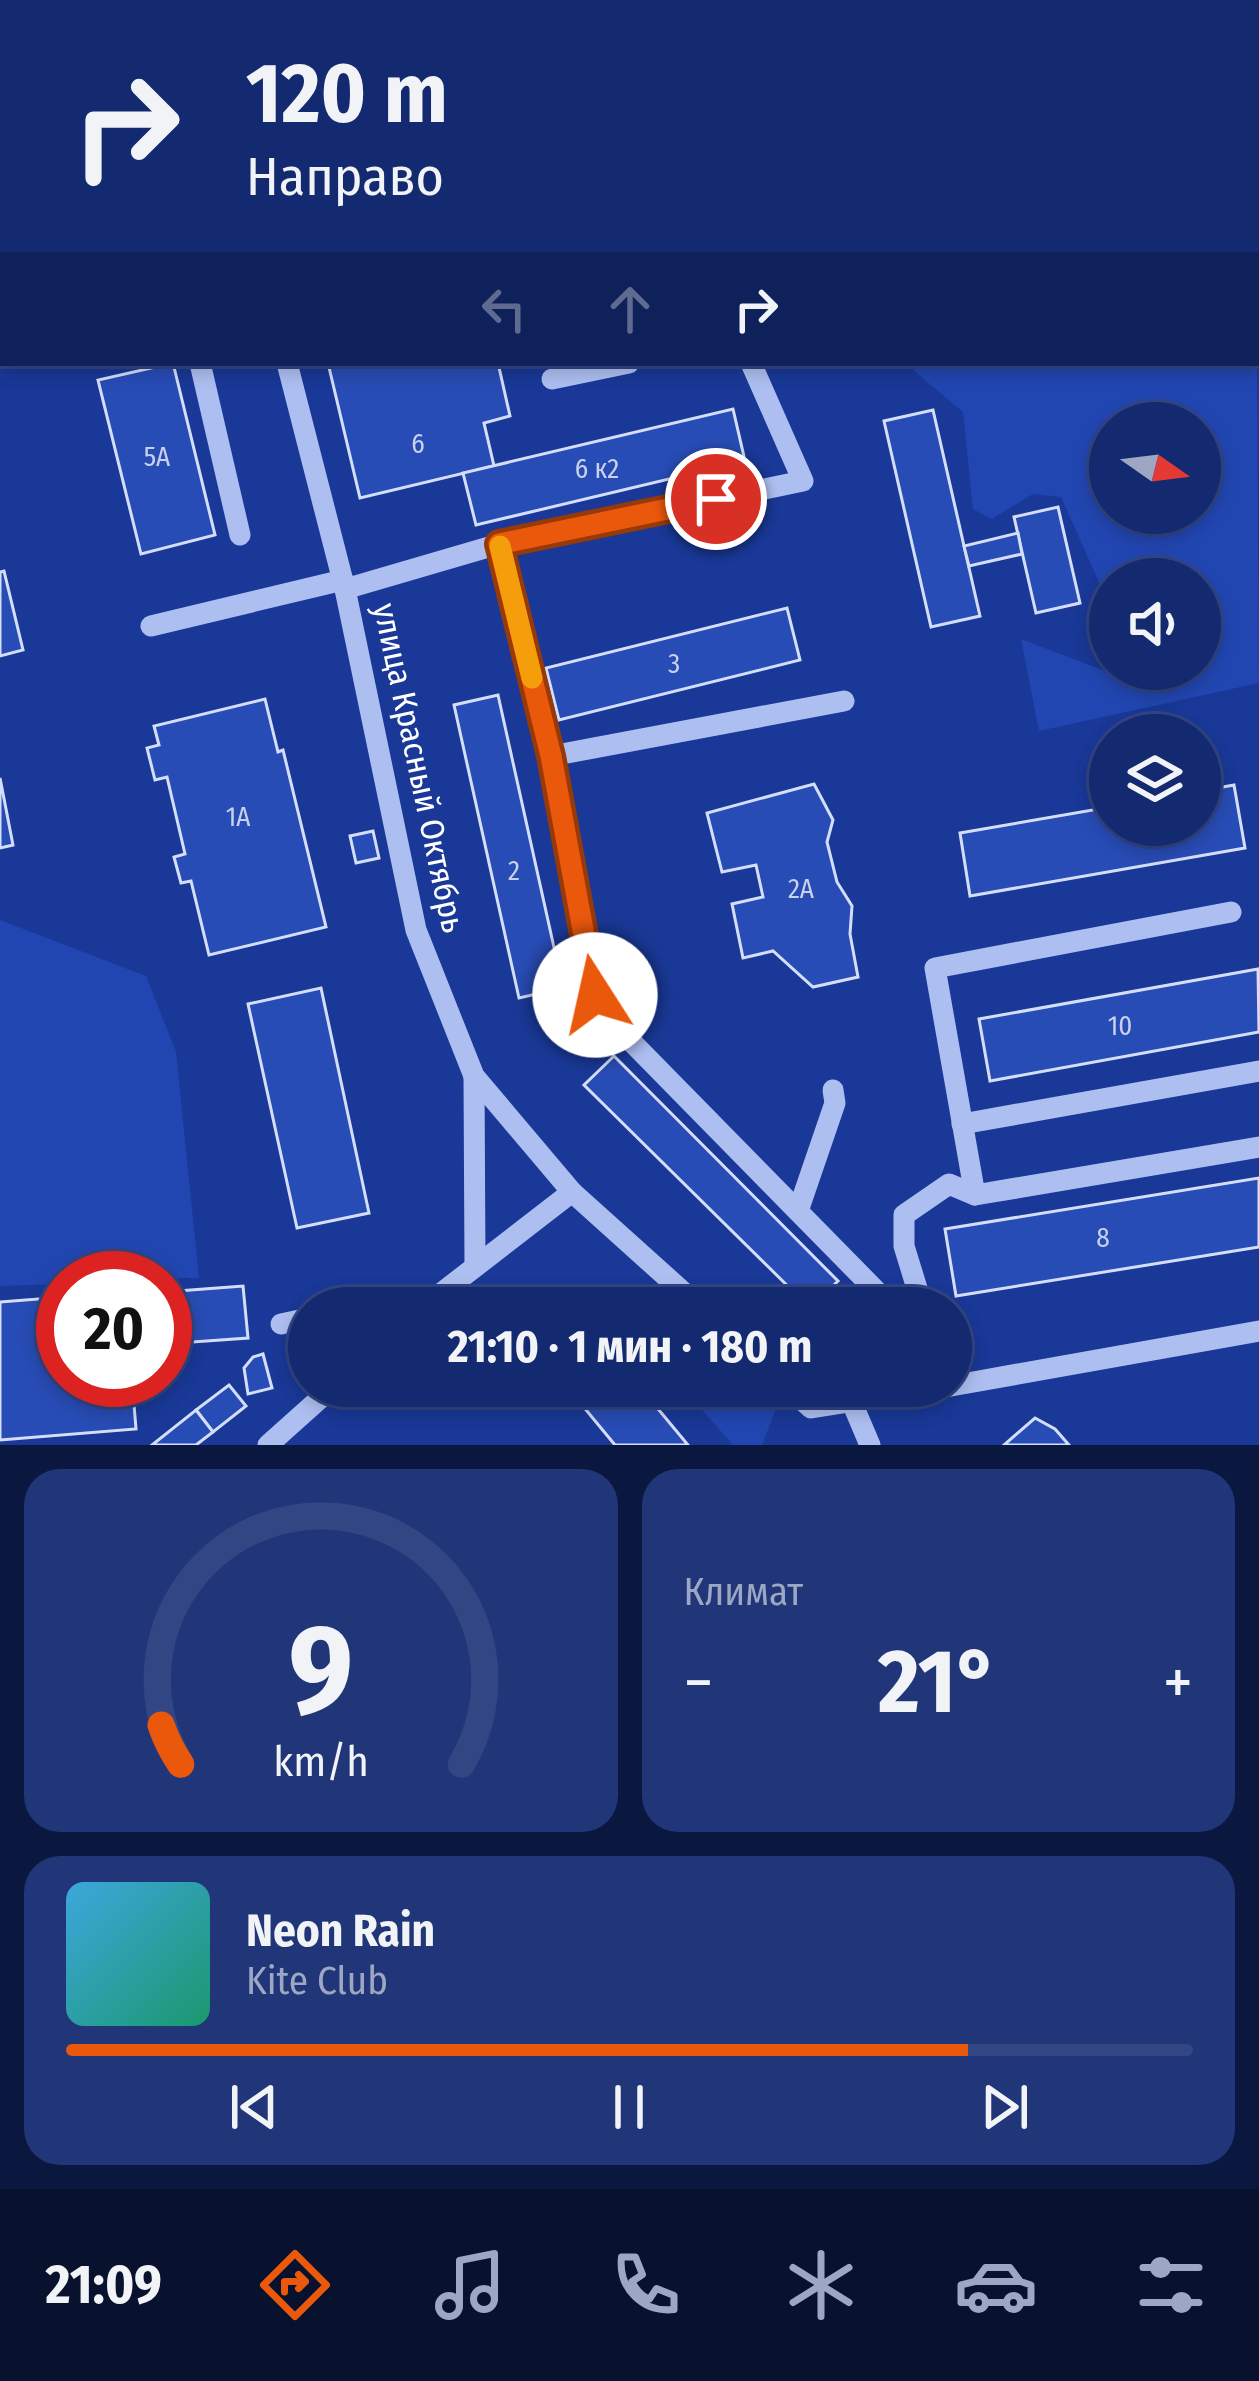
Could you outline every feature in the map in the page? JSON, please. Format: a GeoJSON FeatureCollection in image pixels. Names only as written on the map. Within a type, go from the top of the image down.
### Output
{"type":"FeatureCollection","features":[{"type":"Feature","properties":{"kind":"street"},"geometry":{"type":"LineString","coordinates":[[201,366],[240,535]]}},
{"type":"Feature","properties":{"kind":"street","name":"улица Красный Октябрь"},"geometry":{"type":"LineString","coordinates":[[288,366],[344,584],[416,930],[474,1076],[572,1192],[678,1287]]}},
{"type":"Feature","properties":{"kind":"street"},"geometry":{"type":"LineString","coordinates":[[552,379],[615,366]]}},
{"type":"Feature","properties":{"kind":"street"},"geometry":{"type":"LineString","coordinates":[[151,626],[499,544],[803,482],[752,366]]}},
{"type":"Feature","properties":{"kind":"street"},"geometry":{"type":"LineString","coordinates":[[499,544],[551,756],[595,995],[614,1023],[872,1287]]}},
{"type":"Feature","properties":{"kind":"street"},"geometry":{"type":"LineString","coordinates":[[551,756],[844,701]]}},
{"type":"Feature","properties":{"kind":"street"},"geometry":{"type":"LineString","coordinates":[[975,1195],[935,968],[1231,911]]}},
{"type":"Feature","properties":{"kind":"street"},"geometry":{"type":"LineString","coordinates":[[962,1124],[1259,1071]]}},
{"type":"Feature","properties":{"kind":"street"},"geometry":{"type":"LineString","coordinates":[[474,1076],[475,1266]]}},
{"type":"Feature","properties":{"kind":"street"},"geometry":{"type":"LineString","coordinates":[[798,1211],[835,1103],[833,1090]]}},
{"type":"Feature","properties":{"kind":"street"},"geometry":{"type":"LineString","coordinates":[[917,1287],[904,1246],[904,1215],[949,1184],[975,1195],[1259,1147]]}},
{"type":"Feature","properties":{"kind":"street"},"geometry":{"type":"LineString","coordinates":[[448,1287],[572,1192]]}},
{"type":"Feature","properties":{"kind":"street"},"geometry":{"type":"LineString","coordinates":[[281,1324],[288,1322]]}},
{"type":"Feature","properties":{"kind":"street"},"geometry":{"type":"LineString","coordinates":[[972,1382],[1259,1331]]}},
{"type":"Feature","properties":{"kind":"street"},"geometry":{"type":"LineString","coordinates":[[268,1445],[311,1407]]}},
{"type":"Feature","properties":{"kind":"street"},"geometry":{"type":"LineString","coordinates":[[854,1407],[870,1445]]}},
{"type":"Feature","properties":{"kind":"shaded area"},"geometry":{"type":"Polygon","coordinates":[[[931,366],[1257,366],[1259,683],[1117,714],[1089,714],[1089,720],[1039,731],[1021,639],[1089,665],[1089,690],[1221,690],[1221,558],[1089,560],[1061,497],[1033,494],[992,519],[973,509],[963,412],[913,370],[931,366]]]}},
{"type":"Feature","properties":{"kind":"shaded area"},"geometry":{"type":"Polygon","coordinates":[[[0,920],[146,976],[176,1052],[199,1278],[192,1278],[192,1251],[36,1251],[36,1285],[0,1286],[0,920]]]}},
{"type":"Feature","properties":{"kind":"shaded area"},"geometry":{"type":"Polygon","coordinates":[[[700,1407],[771,1407],[775,1411],[762,1445],[733,1445],[700,1407]]]}},
{"type":"Feature","properties":{"kind":"building"},"geometry":{"type":"Polygon","coordinates":[[[174,366],[215,535],[141,554],[98,380],[174,366]]]}},
{"type":"Feature","properties":{"kind":"building"},"geometry":{"type":"Polygon","coordinates":[[[329,366],[499,366],[510,416],[484,423],[494,466],[360,498],[329,366]]]}},
{"type":"Feature","properties":{"kind":"building"},"geometry":{"type":"Polygon","coordinates":[[[733,409],[745,461],[476,525],[463,473],[733,409]]]}},
{"type":"Feature","properties":{"kind":"building"},"geometry":{"type":"Polygon","coordinates":[[[933,410],[980,616],[931,627],[884,421],[933,410]]]}},
{"type":"Feature","properties":{"kind":"building"},"geometry":{"type":"Polygon","coordinates":[[[1058,507],[1080,603],[1036,613],[1014,517],[1058,507]]]}},
{"type":"Feature","properties":{"kind":"building"},"geometry":{"type":"Polygon","coordinates":[[[1018,533],[1022,554],[969,566],[964,546],[1018,533]]]}},
{"type":"Feature","properties":{"kind":"building"},"geometry":{"type":"Polygon","coordinates":[[[4,571],[23,650],[0,656],[0,572],[4,571]]]}},
{"type":"Feature","properties":{"kind":"building"},"geometry":{"type":"Polygon","coordinates":[[[787,608],[800,660],[559,720],[546,668],[787,608]]]}},
{"type":"Feature","properties":{"kind":"building"},"geometry":{"type":"Polygon","coordinates":[[[498,695],[563,988],[519,998],[454,705],[498,695]]]}},
{"type":"Feature","properties":{"kind":"building"},"geometry":{"type":"Polygon","coordinates":[[[265,699],[278,752],[283,750],[326,927],[209,955],[191,881],[181,883],[174,857],[185,854],[167,777],[155,780],[147,748],[159,745],[154,726],[265,699]]]}},
{"type":"Feature","properties":{"kind":"building"},"geometry":{"type":"Polygon","coordinates":[[[0,778],[13,845],[0,848],[0,778]]]}},
{"type":"Feature","properties":{"kind":"building"},"geometry":{"type":"Polygon","coordinates":[[[814,784],[833,820],[827,842],[837,882],[852,906],[850,934],[858,977],[813,987],[773,951],[743,958],[732,904],[763,897],[756,865],[722,872],[707,813],[814,784]]]}},
{"type":"Feature","properties":{"kind":"building"},"geometry":{"type":"Polygon","coordinates":[[[1234,785],[1245,848],[970,896],[960,833],[1089,811],[1089,846],[1221,846],[1221,787],[1234,785]]]}},
{"type":"Feature","properties":{"kind":"building"},"geometry":{"type":"Polygon","coordinates":[[[373,831],[379,858],[356,863],[350,836],[373,831]]]}},
{"type":"Feature","properties":{"kind":"building"},"geometry":{"type":"Polygon","coordinates":[[[1258,969],[1259,1032],[990,1081],[979,1019],[1258,969]]]}},
{"type":"Feature","properties":{"kind":"building"},"geometry":{"type":"Polygon","coordinates":[[[321,988],[369,1213],[297,1228],[248,1004],[321,988]]]}},
{"type":"Feature","properties":{"kind":"building"},"geometry":{"type":"Polygon","coordinates":[[[614,1056],[838,1281],[832,1287],[789,1287],[584,1085],[614,1056]]]}},
{"type":"Feature","properties":{"kind":"building"},"geometry":{"type":"Polygon","coordinates":[[[1259,1178],[1259,1247],[972,1293],[972,1287],[955,1287],[945,1229],[1259,1178]]]}},
{"type":"Feature","properties":{"kind":"building"},"geometry":{"type":"Polygon","coordinates":[[[243,1286],[248,1338],[192,1342],[192,1290],[243,1286]]]}},
{"type":"Feature","properties":{"kind":"building"},"geometry":{"type":"Polygon","coordinates":[[[36,1299],[36,1407],[134,1407],[136,1429],[0,1440],[0,1302],[36,1299]]]}},
{"type":"Feature","properties":{"kind":"building"},"geometry":{"type":"Polygon","coordinates":[[[263,1354],[272,1388],[248,1394],[244,1368],[263,1354]]]}},
{"type":"Feature","properties":{"kind":"building"},"geometry":{"type":"Polygon","coordinates":[[[229,1385],[246,1406],[213,1432],[196,1410],[229,1385]]]}},
{"type":"Feature","properties":{"kind":"building"},"geometry":{"type":"Polygon","coordinates":[[[584,1407],[656,1407],[688,1445],[615,1445],[584,1407]]]}},
{"type":"Feature","properties":{"kind":"building"},"geometry":{"type":"Polygon","coordinates":[[[196,1410],[213,1432],[196,1445],[152,1445],[196,1410]]]}},
{"type":"Feature","properties":{"kind":"building"},"geometry":{"type":"Polygon","coordinates":[[[1035,1418],[1055,1429],[1069,1445],[1004,1445],[1035,1418]]]}},
{"type":"Feature","properties":{"kind":"slow traffic"},"geometry":{"type":"LineString","coordinates":[[500,546],[532,678]]}},
{"type":"Feature","properties":{"kind":"route"},"geometry":{"type":"LineString","coordinates":[[595,995],[551,756],[499,544],[716,499]]}}]}
